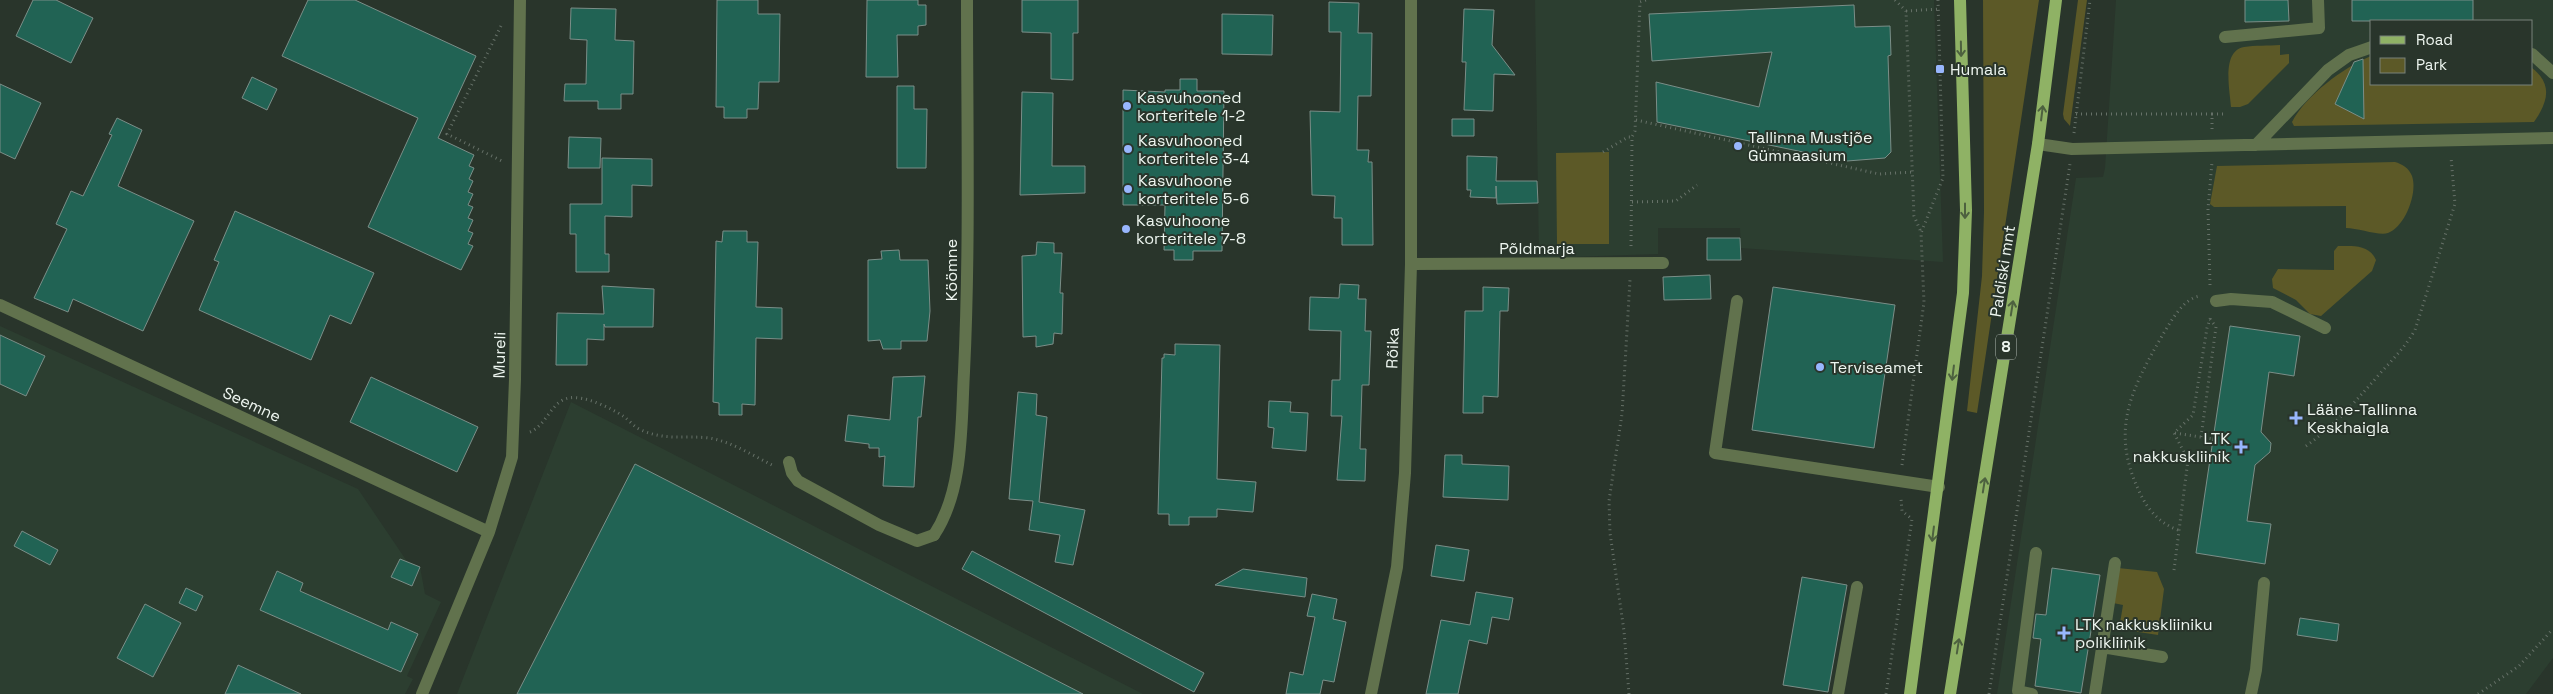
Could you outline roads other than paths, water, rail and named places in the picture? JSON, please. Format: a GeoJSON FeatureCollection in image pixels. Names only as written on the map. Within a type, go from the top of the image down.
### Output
{"type":"FeatureCollection","features":[{"type":"Feature","properties":{"kind":"main road"},"geometry":{"type":"LineString","coordinates":[[1910,694],[1939,487],[1963,293],[1966,210],[1960,0]]}},
{"type":"Feature","properties":{"kind":"main road","name":"Paldiski mnt"},"geometry":{"type":"LineString","coordinates":[[1950,694],[2038,144],[2056,0]]}},
{"type":"Feature","properties":{"kind":"street","name":"Mureli"},"geometry":{"type":"LineString","coordinates":[[422,694],[489,532],[512,457],[520,0]]}},
{"type":"Feature","properties":{"kind":"street","name":"Köömne"},"geometry":{"type":"LineString","coordinates":[[791,467],[798,481],[894,532],[917,541],[934,535],[954,494],[961,423],[968,296],[967,0]]}},
{"type":"Feature","properties":{"kind":"street","name":"Rõika"},"geometry":{"type":"LineString","coordinates":[[1371,694],[1397,567],[1405,474],[1411,264],[1411,0]]}},
{"type":"Feature","properties":{"kind":"street"},"geometry":{"type":"LineString","coordinates":[[2225,37],[2318,28],[2318,0]]}},
{"type":"Feature","properties":{"kind":"street"},"geometry":{"type":"LineString","coordinates":[[2256,145],[2328,70],[2349,55],[2370,48]]}},
{"type":"Feature","properties":{"kind":"street"},"geometry":{"type":"LineString","coordinates":[[2533,55],[2553,73]]}},
{"type":"Feature","properties":{"kind":"street"},"geometry":{"type":"LineString","coordinates":[[2038,144],[2072,150],[2553,138]]}},
{"type":"Feature","properties":{"kind":"street","name":"Põldmarja"},"geometry":{"type":"LineString","coordinates":[[1411,264],[1630,264],[1663,262]]}},
{"type":"Feature","properties":{"kind":"street"},"geometry":{"type":"LineString","coordinates":[[2214,298],[2272,302],[2325,328]]}},
{"type":"Feature","properties":{"kind":"street"},"geometry":{"type":"LineString","coordinates":[[1737,301],[1715,453],[1939,487]]}},
{"type":"Feature","properties":{"kind":"street","name":"Seemne"},"geometry":{"type":"LineString","coordinates":[[0,305],[489,532]]}},
{"type":"Feature","properties":{"kind":"street"},"geometry":{"type":"LineString","coordinates":[[2032,694],[2018,691],[2036,553]]}},
{"type":"Feature","properties":{"kind":"street"},"geometry":{"type":"LineString","coordinates":[[2095,694],[2115,563]]}},
{"type":"Feature","properties":{"kind":"street"},"geometry":{"type":"LineString","coordinates":[[2251,694],[2256,670],[2264,583]]}},
{"type":"Feature","properties":{"kind":"street"},"geometry":{"type":"LineString","coordinates":[[1838,694],[1857,587]]}},
{"type":"Feature","properties":{"kind":"street"},"geometry":{"type":"LineString","coordinates":[[2102,647],[2162,657]]}},
{"type":"Feature","properties":{"kind":"place","name":"Humala"},"geometry":{"type":"Point","coordinates":[1940,69]}},
{"type":"Feature","properties":{"kind":"place","name":"Kasvuhooned korteritele 1-2"},"geometry":{"type":"Point","coordinates":[1127,106]}},
{"type":"Feature","properties":{"kind":"place","name":"Tallinna Mustjõe Gümnaasium"},"geometry":{"type":"Point","coordinates":[1738,146]}},
{"type":"Feature","properties":{"kind":"place","name":"Kasvuhooned korteritele 3-4"},"geometry":{"type":"Point","coordinates":[1128,149]}},
{"type":"Feature","properties":{"kind":"place","name":"Kasvuhoone korteritele 5-6"},"geometry":{"type":"Point","coordinates":[1128,189]}},
{"type":"Feature","properties":{"kind":"place","name":"Kasvuhoone korteritele 7-8"},"geometry":{"type":"Point","coordinates":[1126,229]}},
{"type":"Feature","properties":{"kind":"place","name":"Terviseamet"},"geometry":{"type":"Point","coordinates":[1820,367]}},
{"type":"Feature","properties":{"kind":"place","name":"Lääne-Tallinna Keskhaigla"},"geometry":{"type":"Point","coordinates":[2296,418]}},
{"type":"Feature","properties":{"kind":"place","name":"LTK nakkuskliinik"},"geometry":{"type":"Point","coordinates":[2241,447]}},
{"type":"Feature","properties":{"kind":"place","name":"LTK nakkuskliiniku polikliinik"},"geometry":{"type":"Point","coordinates":[2064,633]}}]}
